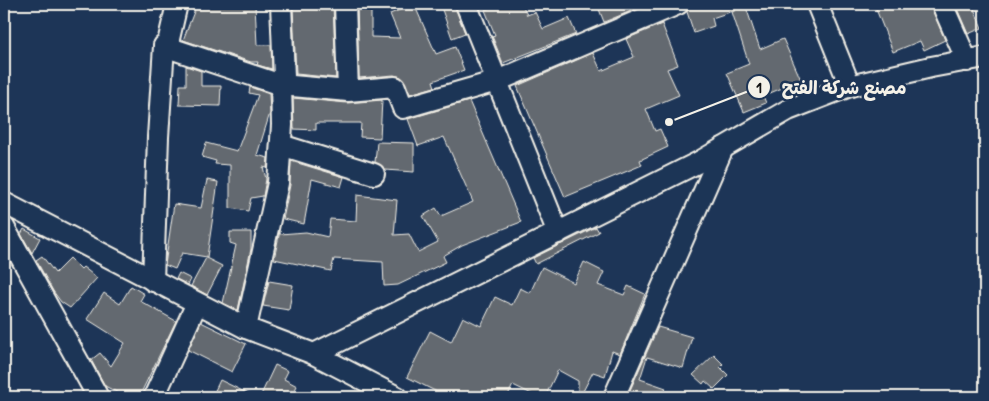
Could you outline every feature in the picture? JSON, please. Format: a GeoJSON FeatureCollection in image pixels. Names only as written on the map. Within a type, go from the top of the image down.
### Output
{"type":"FeatureCollection","features":[{"type":"Feature","properties":{"kind":"street"},"geometry":{"type":"LineString","coordinates":[[153,281],[158,138],[164,46],[168,43],[178,4]]}},
{"type":"Feature","properties":{"kind":"street"},"geometry":{"type":"LineString","coordinates":[[246,328],[278,183],[281,145],[281,85],[284,77],[280,4]]}},
{"type":"Feature","properties":{"kind":"street"},"geometry":{"type":"LineString","coordinates":[[345,4],[348,90]]}},
{"type":"Feature","properties":{"kind":"street"},"geometry":{"type":"LineString","coordinates":[[466,4],[558,232]]}},
{"type":"Feature","properties":{"kind":"street"},"geometry":{"type":"LineString","coordinates":[[164,46],[281,85],[348,90],[394,88],[403,108],[497,81],[678,4]]}},
{"type":"Feature","properties":{"kind":"street"},"geometry":{"type":"LineString","coordinates":[[818,4],[850,86]]}},
{"type":"Feature","properties":{"kind":"street"},"geometry":{"type":"LineString","coordinates":[[314,354],[723,148],[788,110],[850,86],[976,59],[942,4]]}},
{"type":"Feature","properties":{"kind":"street"},"geometry":{"type":"LineString","coordinates":[[281,145],[374,174]]}},
{"type":"Feature","properties":{"kind":"street"},"geometry":{"type":"LineString","coordinates":[[614,397],[723,148]]}},
{"type":"Feature","properties":{"kind":"street"},"geometry":{"type":"LineString","coordinates":[[4,203],[246,328],[314,354],[397,397]]}},
{"type":"Feature","properties":{"kind":"street"},"geometry":{"type":"LineString","coordinates":[[4,226],[98,397]]}},
{"type":"Feature","properties":{"kind":"street"},"geometry":{"type":"LineString","coordinates":[[154,397],[197,303]]}},
{"type":"Feature","properties":{"kind":"building"},"geometry":{"type":"Polygon","coordinates":[[[197,4],[216,4],[216,6],[255,4],[257,45],[271,45],[272,69],[257,65],[258,62],[251,62],[183,40],[197,4]]]}},
{"type":"Feature","properties":{"kind":"building"},"geometry":{"type":"Polygon","coordinates":[[[319,4],[333,4],[336,78],[296,74],[293,8],[319,9],[319,4]]]}},
{"type":"Feature","properties":{"kind":"building"},"geometry":{"type":"Polygon","coordinates":[[[357,4],[371,4],[371,37],[400,38],[390,14],[414,4],[436,54],[455,47],[464,70],[433,81],[435,87],[410,94],[401,77],[394,75],[359,78],[357,4]]]}},
{"type":"Feature","properties":{"kind":"building"},"geometry":{"type":"Polygon","coordinates":[[[440,4],[454,4],[465,33],[452,38],[440,4]]]}},
{"type":"Feature","properties":{"kind":"building"},"geometry":{"type":"Polygon","coordinates":[[[499,4],[522,4],[527,15],[535,12],[543,29],[569,18],[576,34],[503,63],[492,36],[495,35],[485,10],[499,4]]]}},
{"type":"Feature","properties":{"kind":"building"},"geometry":{"type":"Polygon","coordinates":[[[597,4],[648,4],[604,22],[597,4]]]}},
{"type":"Feature","properties":{"kind":"building"},"geometry":{"type":"Polygon","coordinates":[[[690,4],[749,4],[746,7],[760,49],[783,39],[801,80],[763,96],[766,103],[744,112],[727,73],[749,64],[732,12],[736,10],[712,18],[714,26],[694,33],[687,12],[690,4]]]}},
{"type":"Feature","properties":{"kind":"building"},"geometry":{"type":"Polygon","coordinates":[[[874,4],[930,4],[945,40],[924,50],[920,41],[893,52],[874,4]]]}},
{"type":"Feature","properties":{"kind":"building"},"geometry":{"type":"Polygon","coordinates":[[[955,4],[972,4],[982,28],[968,34],[955,4]]]}},
{"type":"Feature","properties":{"kind":"building"},"geometry":{"type":"Polygon","coordinates":[[[662,24],[678,65],[667,69],[679,95],[646,109],[655,131],[660,129],[668,147],[640,160],[642,165],[565,197],[517,86],[593,53],[601,71],[634,57],[626,39],[662,24]]]}},
{"type":"Feature","properties":{"kind":"building"},"geometry":{"type":"Polygon","coordinates":[[[186,66],[201,71],[201,86],[221,86],[220,106],[179,105],[180,85],[186,85],[186,66]]]}},
{"type":"Feature","properties":{"kind":"building"},"geometry":{"type":"Polygon","coordinates":[[[250,87],[269,94],[270,113],[257,155],[268,158],[267,168],[263,167],[266,179],[263,196],[251,198],[248,211],[230,208],[230,165],[215,164],[216,161],[202,157],[206,143],[237,151],[258,95],[249,93],[250,87]]]}},
{"type":"Feature","properties":{"kind":"building"},"geometry":{"type":"Polygon","coordinates":[[[293,98],[347,103],[382,100],[380,138],[360,137],[361,123],[316,123],[316,130],[294,129],[293,98]]]}},
{"type":"Feature","properties":{"kind":"building"},"geometry":{"type":"Polygon","coordinates":[[[469,101],[521,222],[462,245],[443,256],[446,262],[398,285],[384,286],[383,262],[334,259],[331,271],[274,259],[280,231],[280,234],[306,232],[328,237],[330,219],[356,221],[357,195],[397,200],[394,235],[409,234],[418,252],[438,242],[423,216],[436,208],[441,216],[473,202],[444,137],[418,146],[408,119],[469,101]]]}},
{"type":"Feature","properties":{"kind":"building"},"geometry":{"type":"Polygon","coordinates":[[[377,142],[414,143],[414,172],[385,170],[375,162],[377,142]]]}},
{"type":"Feature","properties":{"kind":"building"},"geometry":{"type":"Polygon","coordinates":[[[291,161],[344,177],[341,187],[312,179],[304,224],[283,219],[290,185],[291,161]]]}},
{"type":"Feature","properties":{"kind":"building"},"geometry":{"type":"Polygon","coordinates":[[[207,180],[218,182],[207,257],[182,253],[175,269],[165,265],[174,204],[201,208],[207,180]]]}},
{"type":"Feature","properties":{"kind":"building"},"geometry":{"type":"Polygon","coordinates":[[[596,227],[599,232],[536,264],[533,258],[596,227]]]}},
{"type":"Feature","properties":{"kind":"building"},"geometry":{"type":"Polygon","coordinates":[[[24,229],[40,238],[32,253],[21,234],[24,229]]]}},
{"type":"Feature","properties":{"kind":"building"},"geometry":{"type":"Polygon","coordinates":[[[230,232],[251,232],[251,249],[238,310],[223,303],[236,245],[230,243],[230,232]]]}},
{"type":"Feature","properties":{"kind":"building"},"geometry":{"type":"Polygon","coordinates":[[[42,256],[55,273],[70,258],[81,269],[83,267],[97,278],[70,308],[61,302],[53,291],[36,260],[42,256]]]}},
{"type":"Feature","properties":{"kind":"building"},"geometry":{"type":"Polygon","coordinates":[[[206,258],[222,266],[207,295],[191,286],[206,258]]]}},
{"type":"Feature","properties":{"kind":"building"},"geometry":{"type":"Polygon","coordinates":[[[584,262],[604,272],[598,285],[624,295],[628,286],[645,294],[620,354],[612,351],[605,376],[593,372],[580,397],[578,397],[578,381],[558,370],[545,397],[538,397],[513,385],[507,397],[447,397],[407,377],[430,331],[451,342],[463,317],[481,326],[495,297],[512,305],[520,288],[530,293],[542,267],[574,283],[584,262]]]}},
{"type":"Feature","properties":{"kind":"building"},"geometry":{"type":"Polygon","coordinates":[[[179,273],[191,279],[188,285],[176,279],[179,273]]]}},
{"type":"Feature","properties":{"kind":"building"},"geometry":{"type":"Polygon","coordinates":[[[269,281],[293,285],[289,310],[263,306],[269,281]]]}},
{"type":"Feature","properties":{"kind":"building"},"geometry":{"type":"Polygon","coordinates":[[[131,286],[144,294],[140,301],[176,321],[139,397],[126,397],[105,386],[91,360],[100,353],[111,366],[125,343],[87,319],[104,293],[120,304],[131,286]]]}},
{"type":"Feature","properties":{"kind":"building"},"geometry":{"type":"Polygon","coordinates":[[[201,322],[246,344],[232,372],[188,350],[201,322]]]}},
{"type":"Feature","properties":{"kind":"building"},"geometry":{"type":"Polygon","coordinates":[[[658,327],[692,337],[683,368],[647,357],[640,379],[666,388],[663,397],[627,397],[658,327]]]}},
{"type":"Feature","properties":{"kind":"building"},"geometry":{"type":"Polygon","coordinates":[[[714,355],[723,364],[720,367],[728,375],[714,389],[705,381],[703,384],[693,375],[714,355]]]}},
{"type":"Feature","properties":{"kind":"building"},"geometry":{"type":"Polygon","coordinates":[[[275,365],[288,371],[284,379],[297,386],[291,397],[260,397],[275,365]]]}},
{"type":"Feature","properties":{"kind":"building"},"geometry":{"type":"Polygon","coordinates":[[[220,380],[255,397],[212,397],[220,380]]]}},
{"type":"Feature","properties":{"kind":"place","name":"مصنع شركة الفتح"},"geometry":{"type":"Point","coordinates":[669,122]}}]}
